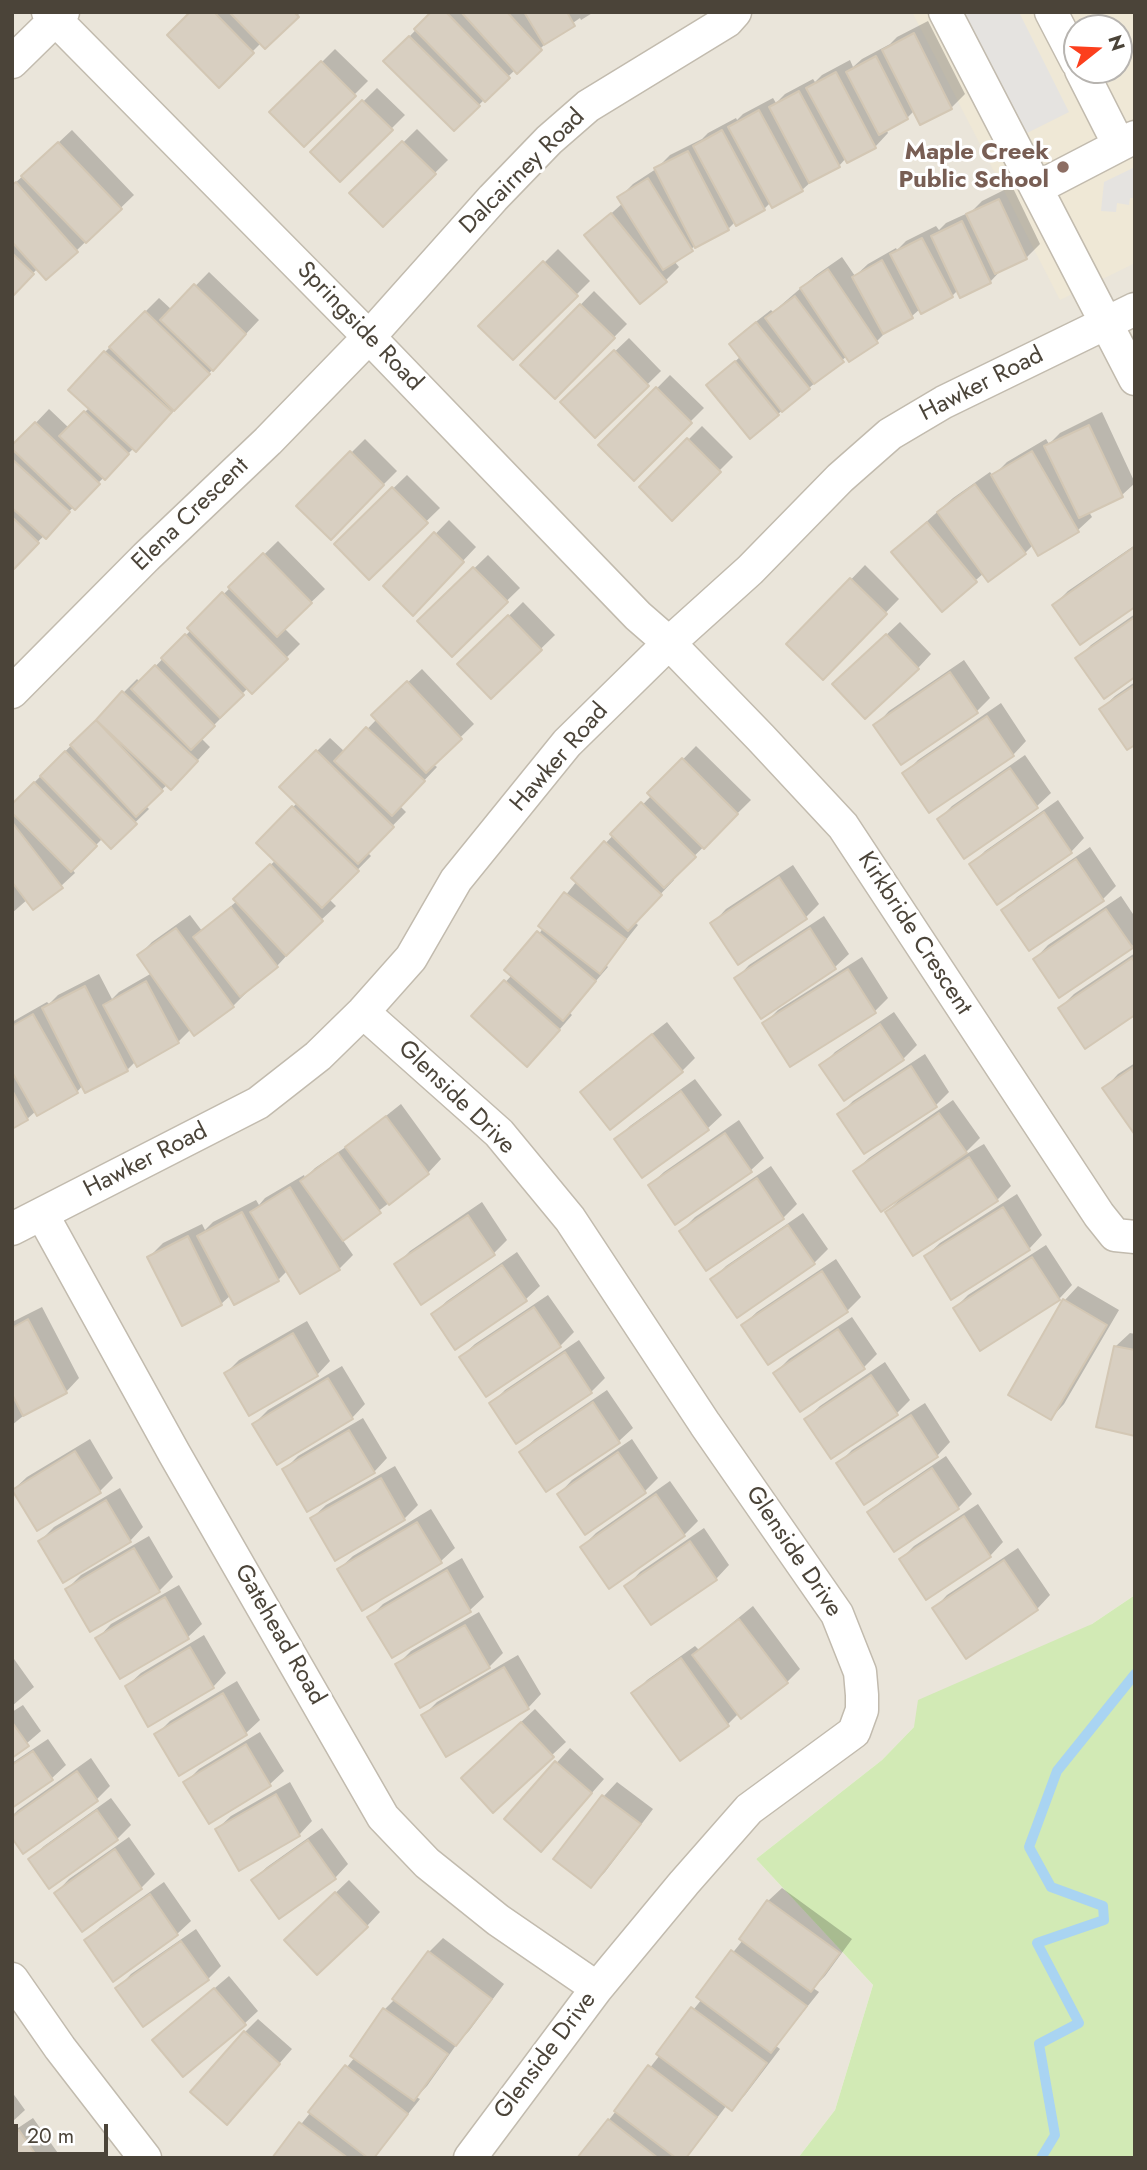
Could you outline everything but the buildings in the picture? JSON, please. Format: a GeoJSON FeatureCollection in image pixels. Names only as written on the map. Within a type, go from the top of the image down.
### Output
{"type":"FeatureCollection","features":[{"type":"Feature","properties":{"kind":"street","name":"Dalcairney Road"},"geometry":{"type":"LineString","coordinates":[[369,337],[493,198],[588,106],[727,21],[735,12]]}},
{"type":"Feature","properties":{"kind":"street"},"geometry":{"type":"LineString","coordinates":[[945,12],[1037,188],[1121,316],[1135,379]]}},
{"type":"Feature","properties":{"kind":"street"},"geometry":{"type":"LineString","coordinates":[[1051,12],[1063,35]]}},
{"type":"Feature","properties":{"kind":"street","name":"Springside Road"},"geometry":{"type":"LineString","coordinates":[[55,15],[638,616],[669,643]]}},
{"type":"Feature","properties":{"kind":"street"},"geometry":{"type":"LineString","coordinates":[[12,62],[55,15]]}},
{"type":"Feature","properties":{"kind":"street"},"geometry":{"type":"LineString","coordinates":[[1037,188],[1127,141],[1090,84]]}},
{"type":"Feature","properties":{"kind":"street","name":"Hawker Road"},"geometry":{"type":"LineString","coordinates":[[12,1229],[258,1103],[318,1056],[363,1012],[411,958],[456,880],[566,743],[669,643],[750,570],[839,478],[890,433],[944,402],[1121,316]]}},
{"type":"Feature","properties":{"kind":"street","name":"Elena Crescent"},"geometry":{"type":"LineString","coordinates":[[12,692],[146,557],[268,441],[369,337]]}},
{"type":"Feature","properties":{"kind":"street","name":"Kirkbride Crescent"},"geometry":{"type":"LineString","coordinates":[[669,643],[843,826],[1099,1215],[1115,1235],[1135,1237]]}},
{"type":"Feature","properties":{"kind":"street","name":"Glenside Drive"},"geometry":{"type":"LineString","coordinates":[[363,1012],[499,1133],[570,1219],[705,1424],[838,1614],[860,1672],[862,1710],[854,1732],[749,1809],[597,1988],[470,2158]]}},
{"type":"Feature","properties":{"kind":"street","name":"Gatehead Road"},"geometry":{"type":"LineString","coordinates":[[42,1214],[174,1453],[383,1817],[427,1863],[498,1920],[597,1988]]}},
{"type":"Feature","properties":{"kind":"street"},"geometry":{"type":"LineString","coordinates":[[12,1979],[60,2048],[145,2158]]}},
{"type":"Feature","properties":{"kind":"shaded area"},"geometry":{"type":"Polygon","coordinates":[[[12,12],[1135,12],[1135,1595],[1092,1624],[914,1727],[882,1760],[756,1859],[873,1985],[835,2110],[798,2158],[12,2158],[12,12]]]}},
{"type":"Feature","properties":{"kind":"shaded area","name":"Maple Creek Public School"},"geometry":{"type":"Polygon","coordinates":[[[912,12],[1135,12],[1135,263],[1060,300],[912,12]]]}},
{"type":"Feature","properties":{"kind":"shaded area"},"geometry":{"type":"Polygon","coordinates":[[[959,12],[1019,12],[1069,112],[1021,136],[959,12]]]}},
{"type":"Feature","properties":{"kind":"shaded area"},"geometry":{"type":"Polygon","coordinates":[[[1135,167],[1135,198],[1130,198],[1129,205],[1117,203],[1116,212],[1101,211],[1104,182],[1135,167]]]}},
{"type":"Feature","properties":{"kind":"green space"},"geometry":{"type":"Polygon","coordinates":[[[1135,1595],[1135,2158],[798,2158],[835,2110],[873,1985],[756,1859],[882,1760],[914,1727],[918,1700],[1092,1624],[1135,1595]]]}},
{"type":"Feature","properties":{"kind":"waterway"},"geometry":{"type":"LineString","coordinates":[[1041,2158],[1055,2135],[1039,2044],[1079,2023],[1037,1943],[1104,1920],[1103,1906],[1051,1887],[1029,1847],[1057,1771],[1135,1674]]}},
{"type":"Feature","properties":{"kind":"place","name":"Maple Creek Public School"},"geometry":{"type":"Point","coordinates":[1063,167]}}]}
